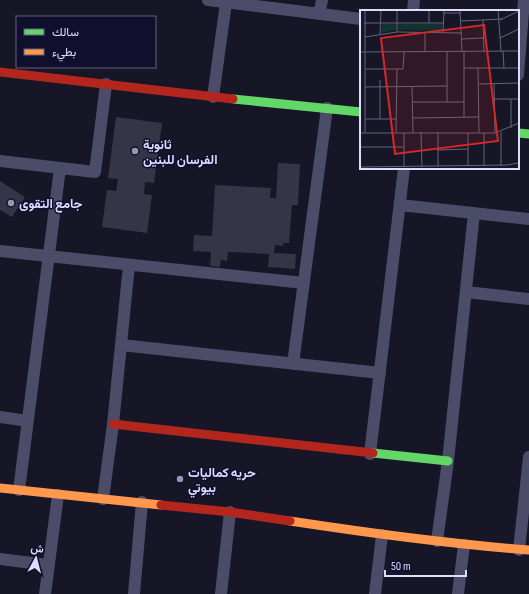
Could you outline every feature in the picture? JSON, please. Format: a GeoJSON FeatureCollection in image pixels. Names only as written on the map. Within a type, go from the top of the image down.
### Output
{"type":"FeatureCollection","features":[{"type":"Feature","properties":{"kind":"street"},"geometry":{"type":"LineString","coordinates":[[208,0],[360,19]]}},
{"type":"Feature","properties":{"kind":"street"},"geometry":{"type":"LineString","coordinates":[[319,14],[322,0]]}},
{"type":"Feature","properties":{"kind":"street"},"geometry":{"type":"LineString","coordinates":[[413,10],[414,0]]}},
{"type":"Feature","properties":{"kind":"street"},"geometry":{"type":"LineString","coordinates":[[519,57],[524,0]]}},
{"type":"Feature","properties":{"kind":"street"},"geometry":{"type":"LineString","coordinates":[[213,97],[226,3]]}},
{"type":"Feature","properties":{"kind":"street"},"geometry":{"type":"LineString","coordinates":[[0,72],[213,97],[360,112]]}},
{"type":"Feature","properties":{"kind":"street"},"geometry":{"type":"LineString","coordinates":[[0,161],[94,172],[106,84]]}},
{"type":"Feature","properties":{"kind":"street"},"geometry":{"type":"LineString","coordinates":[[293,364],[327,108]]}},
{"type":"Feature","properties":{"kind":"street"},"geometry":{"type":"LineString","coordinates":[[519,133],[529,134]]}},
{"type":"Feature","properties":{"kind":"street"},"geometry":{"type":"LineString","coordinates":[[19,490],[60,168]]}},
{"type":"Feature","properties":{"kind":"street"},"geometry":{"type":"LineString","coordinates":[[370,454],[404,169]]}},
{"type":"Feature","properties":{"kind":"street"},"geometry":{"type":"LineString","coordinates":[[400,205],[529,219]]}},
{"type":"Feature","properties":{"kind":"street"},"geometry":{"type":"LineString","coordinates":[[437,541],[448,461],[474,212]]}},
{"type":"Feature","properties":{"kind":"street"},"geometry":{"type":"LineString","coordinates":[[0,251],[304,283]]}},
{"type":"Feature","properties":{"kind":"street"},"geometry":{"type":"LineString","coordinates":[[102,499],[113,424],[130,265]]}},
{"type":"Feature","properties":{"kind":"street"},"geometry":{"type":"LineString","coordinates":[[466,292],[529,299]]}},
{"type":"Feature","properties":{"kind":"street"},"geometry":{"type":"LineString","coordinates":[[121,345],[380,373]]}},
{"type":"Feature","properties":{"kind":"street"},"geometry":{"type":"LineString","coordinates":[[0,418],[28,421]]}},
{"type":"Feature","properties":{"kind":"street"},"geometry":{"type":"LineString","coordinates":[[113,424],[370,454],[448,461]]}},
{"type":"Feature","properties":{"kind":"street"},"geometry":{"type":"LineString","coordinates":[[0,488],[230,512],[382,535],[464,545],[524,550],[529,457]]}},
{"type":"Feature","properties":{"kind":"street"},"geometry":{"type":"LineString","coordinates":[[45,594],[58,495]]}},
{"type":"Feature","properties":{"kind":"street"},"geometry":{"type":"LineString","coordinates":[[134,594],[142,502]]}},
{"type":"Feature","properties":{"kind":"street"},"geometry":{"type":"LineString","coordinates":[[221,594],[230,512]]}},
{"type":"Feature","properties":{"kind":"street"},"geometry":{"type":"LineString","coordinates":[[375,594],[382,535]]}},
{"type":"Feature","properties":{"kind":"street"},"geometry":{"type":"LineString","coordinates":[[458,594],[464,545]]}},
{"type":"Feature","properties":{"kind":"street"},"geometry":{"type":"LineString","coordinates":[[0,558],[48,565]]}},
{"type":"Feature","properties":{"kind":"building","name":"ثانوية الفرسان للبنين"},"geometry":{"type":"Polygon","coordinates":[[[116,117],[162,123],[154,183],[145,182],[144,194],[152,195],[147,233],[102,227],[107,190],[116,191],[118,179],[108,178],[116,117]]]}},
{"type":"Feature","properties":{"kind":"building"},"geometry":{"type":"Polygon","coordinates":[[[278,163],[300,164],[298,205],[292,205],[289,243],[283,243],[283,246],[275,245],[274,253],[296,254],[295,269],[268,267],[269,254],[228,252],[227,261],[221,260],[220,267],[210,266],[211,252],[193,251],[194,235],[212,236],[215,185],[271,188],[270,198],[276,198],[278,163]]]}},
{"type":"Feature","properties":{"kind":"building","name":"جامع التقوى"},"geometry":{"type":"Polygon","coordinates":[[[0,181],[25,197],[12,217],[0,210],[0,181]]]}},
{"type":"Feature","properties":{"kind":"traffic: fast"},"geometry":{"type":"LineString","coordinates":[[233,99],[360,112]]}},
{"type":"Feature","properties":{"kind":"traffic: fast"},"geometry":{"type":"LineString","coordinates":[[519,133],[529,134]]}},
{"type":"Feature","properties":{"kind":"traffic: fast"},"geometry":{"type":"LineString","coordinates":[[373,453],[448,461]]}},
{"type":"Feature","properties":{"kind":"traffic: slow"},"geometry":{"type":"LineString","coordinates":[[0,488],[161,505]]}},
{"type":"Feature","properties":{"kind":"traffic: slow"},"geometry":{"type":"LineString","coordinates":[[290,521],[409,538],[529,550]]}},
{"type":"Feature","properties":{"kind":"traffic: jam"},"geometry":{"type":"LineString","coordinates":[[0,72],[233,99]]}},
{"type":"Feature","properties":{"kind":"traffic: jam"},"geometry":{"type":"LineString","coordinates":[[113,424],[373,453]]}},
{"type":"Feature","properties":{"kind":"traffic: jam"},"geometry":{"type":"LineString","coordinates":[[161,505],[230,512],[290,521]]}},
{"type":"Feature","properties":{"kind":"place","name":"ثانوية الفرسان للبنين"},"geometry":{"type":"Point","coordinates":[135,151]}},
{"type":"Feature","properties":{"kind":"place","name":"جامع التقوى"},"geometry":{"type":"Point","coordinates":[11,203]}},
{"type":"Feature","properties":{"kind":"place","name":"حريه كماليات بيوتي"},"geometry":{"type":"Point","coordinates":[180,479]}}]}
